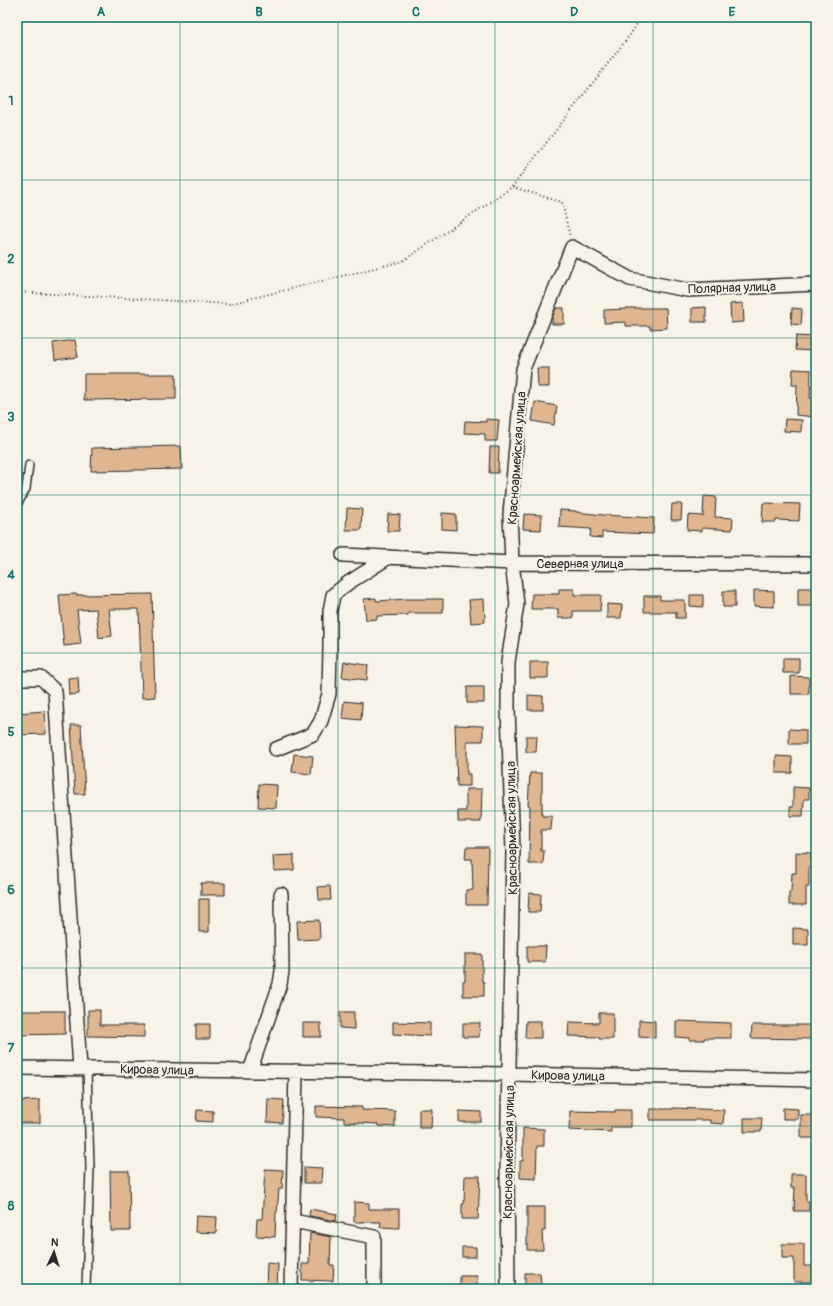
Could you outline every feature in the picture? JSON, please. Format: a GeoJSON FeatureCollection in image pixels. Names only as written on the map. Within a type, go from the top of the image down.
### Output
{"type":"FeatureCollection","features":[{"type":"Feature","properties":{"kind":"street","name":"Полярная улица"},"geometry":{"type":"LineString","coordinates":[[572,247],[630,279],[687,290],[816,284]]}},
{"type":"Feature","properties":{"kind":"street","name":"Красноармейская улица"},"geometry":{"type":"LineString","coordinates":[[508,1289],[506,1171],[513,851],[508,709],[508,662],[517,604],[512,563],[510,514],[523,369],[572,247]]}},
{"type":"Feature","properties":{"kind":"street","name":"Северная улица"},"geometry":{"type":"LineString","coordinates":[[343,555],[512,563],[816,564]]}},
{"type":"Feature","properties":{"kind":"street"},"geometry":{"type":"LineString","coordinates":[[276,749],[313,734],[322,721],[329,694],[330,611],[333,595],[348,583],[389,557]]}},
{"type":"Feature","properties":{"kind":"street"},"geometry":{"type":"LineString","coordinates":[[17,678],[41,678],[55,691],[84,1068]]}},
{"type":"Feature","properties":{"kind":"street"},"geometry":{"type":"LineString","coordinates":[[250,1070],[280,984],[282,971],[281,894]]}},
{"type":"Feature","properties":{"kind":"street","name":"Кирова улица"},"geometry":{"type":"LineString","coordinates":[[17,1068],[250,1070],[816,1080]]}},
{"type":"Feature","properties":{"kind":"street"},"geometry":{"type":"LineString","coordinates":[[291,1289],[296,1071]]}},
{"type":"Feature","properties":{"kind":"street"},"geometry":{"type":"LineString","coordinates":[[292,1221],[374,1237],[374,1289]]}},
{"type":"Feature","properties":{"kind":"lane"},"geometry":{"type":"LineString","coordinates":[[17,505],[26,489],[29,466]]}},
{"type":"Feature","properties":{"kind":"lane"},"geometry":{"type":"LineString","coordinates":[[84,1068],[90,1167],[86,1289]]}},
{"type":"Feature","properties":{"kind":"path"},"geometry":{"type":"LineString","coordinates":[[17,292],[229,304],[403,261],[512,187],[630,35],[641,17]]}},
{"type":"Feature","properties":{"kind":"path"},"geometry":{"type":"LineString","coordinates":[[512,187],[562,202],[572,247]]}},
{"type":"Feature","properties":{"kind":"building"},"geometry":{"type":"Polygon","coordinates":[[[743,303],[744,322],[731,323],[730,304],[743,303]]]}},
{"type":"Feature","properties":{"kind":"building"},"geometry":{"type":"Polygon","coordinates":[[[706,307],[706,322],[692,322],[692,308],[706,307]]]}},
{"type":"Feature","properties":{"kind":"building"},"geometry":{"type":"Polygon","coordinates":[[[556,308],[564,308],[564,324],[552,324],[552,318],[556,308]]]}},
{"type":"Feature","properties":{"kind":"building"},"geometry":{"type":"Polygon","coordinates":[[[626,308],[666,308],[667,328],[650,329],[650,326],[626,326],[626,322],[604,323],[604,310],[626,308]]]}},
{"type":"Feature","properties":{"kind":"building"},"geometry":{"type":"Polygon","coordinates":[[[792,308],[802,309],[801,325],[791,324],[792,308]]]}},
{"type":"Feature","properties":{"kind":"building"},"geometry":{"type":"Polygon","coordinates":[[[796,336],[816,337],[815,351],[795,350],[796,336]]]}},
{"type":"Feature","properties":{"kind":"building"},"geometry":{"type":"Polygon","coordinates":[[[75,340],[78,357],[55,360],[53,343],[75,340]]]}},
{"type":"Feature","properties":{"kind":"building"},"geometry":{"type":"Polygon","coordinates":[[[537,368],[549,368],[549,387],[538,387],[537,368]]]}},
{"type":"Feature","properties":{"kind":"building"},"geometry":{"type":"Polygon","coordinates":[[[793,369],[811,370],[810,398],[816,399],[815,417],[796,415],[797,385],[792,385],[793,369]]]}},
{"type":"Feature","properties":{"kind":"building"},"geometry":{"type":"Polygon","coordinates":[[[84,374],[176,374],[176,399],[84,400],[84,374]]]}},
{"type":"Feature","properties":{"kind":"building"},"geometry":{"type":"Polygon","coordinates":[[[535,402],[557,406],[554,425],[532,421],[535,402]]]}},
{"type":"Feature","properties":{"kind":"building"},"geometry":{"type":"Polygon","coordinates":[[[486,419],[499,420],[497,441],[485,441],[485,434],[464,433],[465,421],[486,422],[486,419]]]}},
{"type":"Feature","properties":{"kind":"building"},"geometry":{"type":"Polygon","coordinates":[[[785,419],[802,420],[801,432],[784,431],[785,419]]]}},
{"type":"Feature","properties":{"kind":"building"},"geometry":{"type":"Polygon","coordinates":[[[181,446],[182,469],[91,471],[92,448],[181,446]]]}},
{"type":"Feature","properties":{"kind":"building"},"geometry":{"type":"Polygon","coordinates":[[[490,447],[499,447],[498,473],[489,473],[490,447]]]}},
{"type":"Feature","properties":{"kind":"building"},"geometry":{"type":"Polygon","coordinates":[[[704,496],[716,497],[715,517],[733,518],[732,530],[702,528],[702,531],[687,530],[688,515],[703,516],[704,496]]]}},
{"type":"Feature","properties":{"kind":"building"},"geometry":{"type":"Polygon","coordinates":[[[763,503],[800,504],[799,521],[776,520],[776,522],[762,522],[763,503]]]}},
{"type":"Feature","properties":{"kind":"building"},"geometry":{"type":"Polygon","coordinates":[[[672,504],[682,504],[681,520],[671,520],[672,504]]]}},
{"type":"Feature","properties":{"kind":"building"},"geometry":{"type":"Polygon","coordinates":[[[347,508],[362,509],[361,530],[346,530],[347,508]]]}},
{"type":"Feature","properties":{"kind":"building"},"geometry":{"type":"Polygon","coordinates":[[[560,510],[603,515],[654,518],[653,534],[602,532],[602,538],[590,537],[591,529],[559,527],[560,510]]]}},
{"type":"Feature","properties":{"kind":"building"},"geometry":{"type":"Polygon","coordinates":[[[442,513],[456,514],[456,530],[442,529],[442,513]]]}},
{"type":"Feature","properties":{"kind":"building"},"geometry":{"type":"Polygon","coordinates":[[[388,514],[400,515],[399,531],[387,531],[388,514]]]}},
{"type":"Feature","properties":{"kind":"building"},"geometry":{"type":"Polygon","coordinates":[[[524,514],[542,515],[541,530],[523,529],[524,514]]]}},
{"type":"Feature","properties":{"kind":"building"},"geometry":{"type":"Polygon","coordinates":[[[798,588],[816,588],[816,606],[798,606],[798,588]]]}},
{"type":"Feature","properties":{"kind":"building"},"geometry":{"type":"Polygon","coordinates":[[[559,589],[574,589],[574,595],[601,595],[600,611],[573,611],[573,618],[558,618],[558,609],[531,609],[532,594],[559,594],[559,589]]]}},
{"type":"Feature","properties":{"kind":"building"},"geometry":{"type":"Polygon","coordinates":[[[754,590],[774,591],[774,607],[754,606],[754,590]]]}},
{"type":"Feature","properties":{"kind":"building"},"geometry":{"type":"Polygon","coordinates":[[[723,591],[735,591],[735,607],[723,607],[723,591]]]}},
{"type":"Feature","properties":{"kind":"building"},"geometry":{"type":"Polygon","coordinates":[[[152,594],[155,697],[142,698],[139,609],[109,609],[112,636],[99,638],[96,609],[77,610],[81,644],[64,646],[59,595],[152,594]]]}},
{"type":"Feature","properties":{"kind":"building"},"geometry":{"type":"Polygon","coordinates":[[[690,595],[703,595],[703,607],[690,606],[690,595]]]}},
{"type":"Feature","properties":{"kind":"building"},"geometry":{"type":"Polygon","coordinates":[[[644,596],[660,596],[660,600],[685,600],[685,618],[676,618],[676,612],[644,612],[644,596]]]}},
{"type":"Feature","properties":{"kind":"building"},"geometry":{"type":"Polygon","coordinates":[[[376,598],[376,601],[443,599],[443,613],[408,613],[408,615],[377,616],[377,619],[366,620],[364,599],[376,598]]]}},
{"type":"Feature","properties":{"kind":"building"},"geometry":{"type":"Polygon","coordinates":[[[484,599],[485,622],[471,623],[469,600],[484,599]]]}},
{"type":"Feature","properties":{"kind":"building"},"geometry":{"type":"Polygon","coordinates":[[[607,604],[622,605],[621,618],[607,618],[607,604]]]}},
{"type":"Feature","properties":{"kind":"building"},"geometry":{"type":"Polygon","coordinates":[[[783,658],[799,658],[799,673],[783,673],[783,658]]]}},
{"type":"Feature","properties":{"kind":"building"},"geometry":{"type":"Polygon","coordinates":[[[344,662],[368,665],[367,680],[342,677],[344,662]]]}},
{"type":"Feature","properties":{"kind":"building"},"geometry":{"type":"Polygon","coordinates":[[[530,662],[548,662],[548,678],[530,678],[530,662]]]}},
{"type":"Feature","properties":{"kind":"building"},"geometry":{"type":"Polygon","coordinates":[[[791,676],[809,677],[809,694],[791,694],[791,676]]]}},
{"type":"Feature","properties":{"kind":"building"},"geometry":{"type":"Polygon","coordinates":[[[78,677],[79,694],[69,695],[68,678],[78,677]]]}},
{"type":"Feature","properties":{"kind":"building"},"geometry":{"type":"Polygon","coordinates":[[[467,687],[484,687],[484,703],[467,703],[467,687]]]}},
{"type":"Feature","properties":{"kind":"building"},"geometry":{"type":"Polygon","coordinates":[[[528,695],[543,696],[543,710],[528,710],[528,695]]]}},
{"type":"Feature","properties":{"kind":"building"},"geometry":{"type":"Polygon","coordinates":[[[344,701],[362,703],[361,720],[342,718],[344,701]]]}},
{"type":"Feature","properties":{"kind":"building"},"geometry":{"type":"Polygon","coordinates":[[[45,711],[46,734],[17,735],[17,713],[45,711]]]}},
{"type":"Feature","properties":{"kind":"building"},"geometry":{"type":"Polygon","coordinates":[[[71,725],[81,725],[85,794],[75,794],[71,725]]]}},
{"type":"Feature","properties":{"kind":"building"},"geometry":{"type":"Polygon","coordinates":[[[455,725],[483,726],[483,741],[467,741],[467,774],[470,774],[470,786],[457,786],[455,725]]]}},
{"type":"Feature","properties":{"kind":"building"},"geometry":{"type":"Polygon","coordinates":[[[789,729],[806,730],[806,744],[789,744],[789,729]]]}},
{"type":"Feature","properties":{"kind":"building"},"geometry":{"type":"Polygon","coordinates":[[[526,736],[537,736],[536,752],[526,752],[526,736]]]}},
{"type":"Feature","properties":{"kind":"building"},"geometry":{"type":"Polygon","coordinates":[[[294,754],[313,756],[311,774],[292,772],[294,754]]]}},
{"type":"Feature","properties":{"kind":"building"},"geometry":{"type":"Polygon","coordinates":[[[776,756],[792,757],[792,773],[776,773],[776,756]]]}},
{"type":"Feature","properties":{"kind":"building"},"geometry":{"type":"Polygon","coordinates":[[[530,773],[542,773],[542,816],[552,816],[551,830],[541,830],[541,851],[544,851],[543,864],[529,864],[530,806],[528,805],[530,773]]]}},
{"type":"Feature","properties":{"kind":"building"},"geometry":{"type":"Polygon","coordinates":[[[259,784],[277,785],[276,808],[258,807],[259,784]]]}},
{"type":"Feature","properties":{"kind":"building"},"geometry":{"type":"Polygon","coordinates":[[[793,787],[809,788],[809,799],[804,799],[803,816],[790,816],[790,807],[793,807],[793,787]]]}},
{"type":"Feature","properties":{"kind":"building"},"geometry":{"type":"Polygon","coordinates":[[[466,789],[482,789],[481,822],[458,822],[458,811],[466,811],[466,789]]]}},
{"type":"Feature","properties":{"kind":"building"},"geometry":{"type":"Polygon","coordinates":[[[466,847],[488,847],[487,905],[466,905],[466,890],[473,890],[472,859],[465,859],[466,847]]]}},
{"type":"Feature","properties":{"kind":"building"},"geometry":{"type":"Polygon","coordinates":[[[796,852],[811,853],[809,887],[806,887],[806,905],[789,905],[789,892],[791,892],[792,873],[796,873],[796,852]]]}},
{"type":"Feature","properties":{"kind":"building"},"geometry":{"type":"Polygon","coordinates":[[[294,855],[294,870],[274,871],[273,856],[294,855]]]}},
{"type":"Feature","properties":{"kind":"building"},"geometry":{"type":"Polygon","coordinates":[[[201,883],[225,883],[225,895],[201,895],[201,883]]]}},
{"type":"Feature","properties":{"kind":"building"},"geometry":{"type":"Polygon","coordinates":[[[330,886],[331,900],[319,900],[318,887],[330,886]]]}},
{"type":"Feature","properties":{"kind":"building"},"geometry":{"type":"Polygon","coordinates":[[[529,893],[541,894],[540,912],[528,912],[529,893]]]}},
{"type":"Feature","properties":{"kind":"building"},"geometry":{"type":"Polygon","coordinates":[[[199,899],[209,899],[209,932],[199,932],[199,899]]]}},
{"type":"Feature","properties":{"kind":"building"},"geometry":{"type":"Polygon","coordinates":[[[319,920],[320,939],[298,940],[297,921],[319,920]]]}},
{"type":"Feature","properties":{"kind":"building"},"geometry":{"type":"Polygon","coordinates":[[[793,928],[808,929],[808,945],[793,945],[793,928]]]}},
{"type":"Feature","properties":{"kind":"building"},"geometry":{"type":"Polygon","coordinates":[[[527,946],[546,946],[545,962],[527,962],[527,946]]]}},
{"type":"Feature","properties":{"kind":"building"},"geometry":{"type":"Polygon","coordinates":[[[465,954],[482,954],[482,981],[484,982],[484,996],[463,996],[463,981],[465,981],[465,954]]]}},
{"type":"Feature","properties":{"kind":"building"},"geometry":{"type":"Polygon","coordinates":[[[88,1010],[100,1010],[100,1025],[144,1025],[144,1037],[88,1036],[88,1010]]]}},
{"type":"Feature","properties":{"kind":"building"},"geometry":{"type":"Polygon","coordinates":[[[17,1011],[65,1011],[65,1034],[17,1035],[17,1011]]]}},
{"type":"Feature","properties":{"kind":"building"},"geometry":{"type":"Polygon","coordinates":[[[340,1012],[354,1012],[354,1029],[340,1028],[340,1012]]]}},
{"type":"Feature","properties":{"kind":"building"},"geometry":{"type":"Polygon","coordinates":[[[599,1013],[613,1013],[613,1039],[568,1036],[569,1022],[599,1023],[599,1013]]]}},
{"type":"Feature","properties":{"kind":"building"},"geometry":{"type":"Polygon","coordinates":[[[639,1020],[655,1021],[655,1038],[639,1037],[639,1020]]]}},
{"type":"Feature","properties":{"kind":"building"},"geometry":{"type":"Polygon","coordinates":[[[526,1021],[541,1021],[541,1038],[525,1038],[526,1021]]]}},
{"type":"Feature","properties":{"kind":"building"},"geometry":{"type":"Polygon","coordinates":[[[676,1021],[731,1023],[731,1038],[704,1038],[704,1040],[689,1040],[689,1038],[676,1037],[676,1021]]]}},
{"type":"Feature","properties":{"kind":"building"},"geometry":{"type":"Polygon","coordinates":[[[393,1022],[430,1023],[430,1036],[393,1034],[393,1022]]]}},
{"type":"Feature","properties":{"kind":"building"},"geometry":{"type":"Polygon","coordinates":[[[303,1023],[321,1023],[321,1037],[303,1037],[303,1023]]]}},
{"type":"Feature","properties":{"kind":"building"},"geometry":{"type":"Polygon","coordinates":[[[463,1023],[480,1023],[479,1037],[463,1037],[463,1023]]]}},
{"type":"Feature","properties":{"kind":"building"},"geometry":{"type":"Polygon","coordinates":[[[196,1024],[210,1024],[210,1039],[196,1039],[196,1024]]]}},
{"type":"Feature","properties":{"kind":"building"},"geometry":{"type":"Polygon","coordinates":[[[752,1025],[814,1025],[813,1039],[751,1038],[752,1025]]]}},
{"type":"Feature","properties":{"kind":"building"},"geometry":{"type":"Polygon","coordinates":[[[268,1099],[284,1100],[282,1123],[267,1122],[268,1099]]]}},
{"type":"Feature","properties":{"kind":"building"},"geometry":{"type":"Polygon","coordinates":[[[40,1100],[40,1123],[20,1123],[19,1101],[40,1100]]]}},
{"type":"Feature","properties":{"kind":"building"},"geometry":{"type":"Polygon","coordinates":[[[316,1106],[362,1107],[362,1110],[395,1111],[395,1127],[378,1126],[378,1124],[344,1122],[344,1118],[316,1117],[316,1106]]]}},
{"type":"Feature","properties":{"kind":"building"},"geometry":{"type":"Polygon","coordinates":[[[673,1108],[724,1110],[723,1124],[710,1123],[710,1120],[650,1120],[650,1109],[673,1108]]]}},
{"type":"Feature","properties":{"kind":"building"},"geometry":{"type":"Polygon","coordinates":[[[783,1108],[798,1109],[798,1119],[783,1119],[783,1108]]]}},
{"type":"Feature","properties":{"kind":"building"},"geometry":{"type":"Polygon","coordinates":[[[419,1109],[432,1109],[431,1128],[419,1128],[419,1109]]]}},
{"type":"Feature","properties":{"kind":"building"},"geometry":{"type":"Polygon","coordinates":[[[197,1110],[213,1111],[213,1122],[196,1121],[197,1110]]]}},
{"type":"Feature","properties":{"kind":"building"},"geometry":{"type":"Polygon","coordinates":[[[615,1110],[631,1110],[631,1127],[611,1127],[611,1132],[569,1130],[570,1111],[615,1112],[615,1110]]]}},
{"type":"Feature","properties":{"kind":"building"},"geometry":{"type":"Polygon","coordinates":[[[459,1111],[481,1112],[481,1122],[459,1122],[459,1111]]]}},
{"type":"Feature","properties":{"kind":"building"},"geometry":{"type":"Polygon","coordinates":[[[801,1115],[816,1115],[816,1138],[801,1138],[801,1115]]]}},
{"type":"Feature","properties":{"kind":"building"},"geometry":{"type":"Polygon","coordinates":[[[744,1118],[762,1118],[761,1132],[744,1132],[744,1118]]]}},
{"type":"Feature","properties":{"kind":"building"},"geometry":{"type":"Polygon","coordinates":[[[523,1128],[544,1129],[544,1146],[537,1146],[536,1179],[520,1178],[520,1161],[523,1161],[523,1128]]]}},
{"type":"Feature","properties":{"kind":"building"},"geometry":{"type":"Polygon","coordinates":[[[304,1167],[322,1168],[321,1183],[304,1183],[304,1167]]]}},
{"type":"Feature","properties":{"kind":"building"},"geometry":{"type":"Polygon","coordinates":[[[265,1169],[283,1170],[282,1189],[279,1189],[276,1212],[275,1237],[256,1236],[257,1219],[262,1219],[265,1169]]]}},
{"type":"Feature","properties":{"kind":"building"},"geometry":{"type":"Polygon","coordinates":[[[110,1171],[129,1171],[130,1231],[111,1231],[110,1171]]]}},
{"type":"Feature","properties":{"kind":"building"},"geometry":{"type":"Polygon","coordinates":[[[791,1174],[806,1174],[806,1201],[809,1201],[809,1211],[794,1211],[795,1188],[791,1188],[791,1174]]]}},
{"type":"Feature","properties":{"kind":"building"},"geometry":{"type":"Polygon","coordinates":[[[465,1176],[480,1176],[478,1219],[462,1219],[465,1176]]]}},
{"type":"Feature","properties":{"kind":"building"},"geometry":{"type":"Polygon","coordinates":[[[354,1202],[369,1203],[369,1209],[399,1209],[399,1228],[380,1227],[381,1222],[354,1222],[354,1202]]]}},
{"type":"Feature","properties":{"kind":"building"},"geometry":{"type":"Polygon","coordinates":[[[527,1207],[545,1207],[545,1231],[542,1231],[543,1250],[527,1250],[527,1207]]]}},
{"type":"Feature","properties":{"kind":"building"},"geometry":{"type":"Polygon","coordinates":[[[310,1209],[337,1214],[336,1221],[309,1216],[310,1209]]]}},
{"type":"Feature","properties":{"kind":"building"},"geometry":{"type":"Polygon","coordinates":[[[196,1216],[217,1217],[216,1233],[195,1232],[196,1216]]]}},
{"type":"Feature","properties":{"kind":"building"},"geometry":{"type":"Polygon","coordinates":[[[310,1233],[331,1237],[330,1265],[334,1265],[333,1281],[302,1280],[302,1264],[309,1264],[310,1233]]]}},
{"type":"Feature","properties":{"kind":"building"},"geometry":{"type":"Polygon","coordinates":[[[782,1244],[804,1244],[804,1266],[813,1266],[812,1282],[794,1282],[794,1258],[782,1258],[782,1244]]]}},
{"type":"Feature","properties":{"kind":"building"},"geometry":{"type":"Polygon","coordinates":[[[462,1247],[476,1247],[476,1257],[462,1257],[462,1247]]]}},
{"type":"Feature","properties":{"kind":"building"},"geometry":{"type":"Polygon","coordinates":[[[267,1263],[278,1264],[277,1289],[266,1289],[267,1263]]]}},
{"type":"Feature","properties":{"kind":"building"},"geometry":{"type":"Polygon","coordinates":[[[525,1273],[540,1273],[541,1285],[525,1285],[525,1273]]]}},
{"type":"Feature","properties":{"kind":"building"},"geometry":{"type":"Polygon","coordinates":[[[460,1276],[477,1276],[477,1289],[460,1289],[460,1276]]]}}]}
